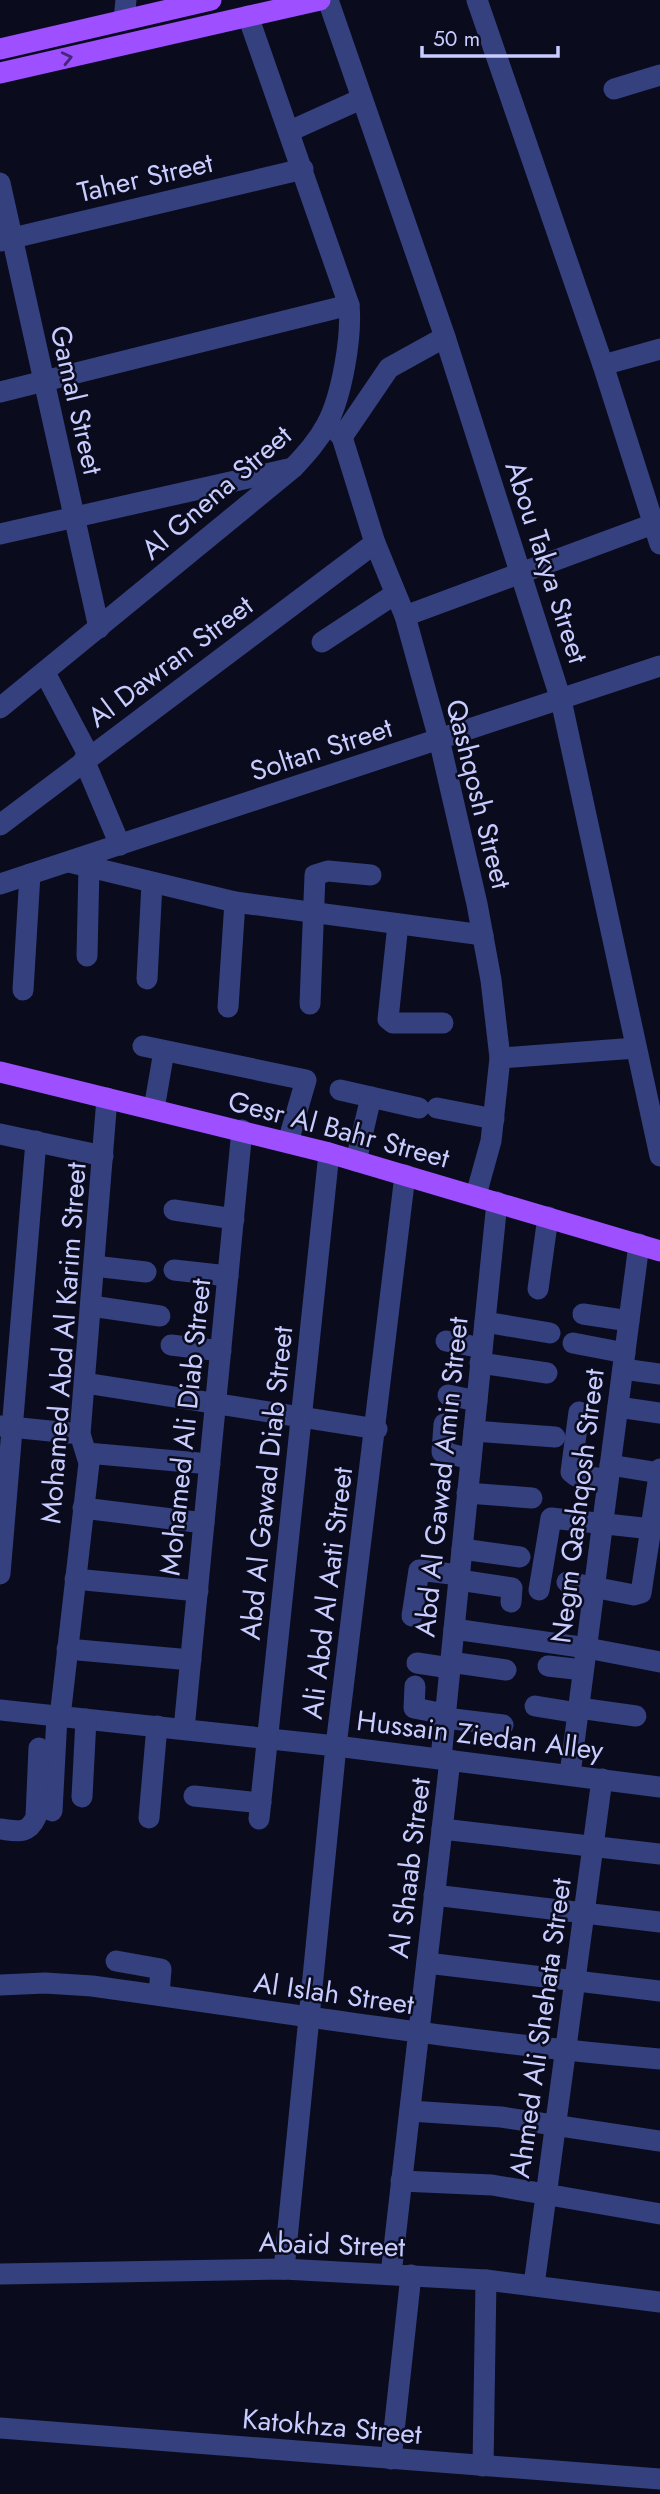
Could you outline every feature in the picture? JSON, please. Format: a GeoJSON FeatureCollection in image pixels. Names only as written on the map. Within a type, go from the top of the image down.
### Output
{"type":"FeatureCollection","features":[{"type":"Feature","properties":{"kind":"main road"},"geometry":{"type":"LineString","coordinates":[[0,49],[125,9],[211,0]]}},
{"type":"Feature","properties":{"kind":"main road"},"geometry":{"type":"LineString","coordinates":[[0,73],[320,0]]}},
{"type":"Feature","properties":{"kind":"main road","name":"Gesr Al Bahr Street"},"geometry":{"type":"LineString","coordinates":[[0,1072],[329,1153],[660,1251]]}},
{"type":"Feature","properties":{"kind":"street","name":"Abou Takya Street"},"geometry":{"type":"LineString","coordinates":[[328,0],[445,337],[561,700],[659,1148]]}},
{"type":"Feature","properties":{"kind":"street"},"geometry":{"type":"LineString","coordinates":[[405,616],[522,572],[657,534],[603,365],[477,0]]}},
{"type":"Feature","properties":{"kind":"street","name":"Al Gnena Street"},"geometry":{"type":"LineString","coordinates":[[0,708],[293,468],[313,446],[335,430],[337,395],[351,325],[349,305],[248,16]]}},
{"type":"Feature","properties":{"kind":"street"},"geometry":{"type":"LineString","coordinates":[[614,89],[660,75]]}},
{"type":"Feature","properties":{"kind":"street"},"geometry":{"type":"LineString","coordinates":[[290,131],[361,99]]}},
{"type":"Feature","properties":{"kind":"street","name":"Taher Street"},"geometry":{"type":"LineString","coordinates":[[6,239],[303,169]]}},
{"type":"Feature","properties":{"kind":"street","name":"Gamal Street"},"geometry":{"type":"LineString","coordinates":[[0,183],[6,239],[44,382],[99,628]]}},
{"type":"Feature","properties":{"kind":"street"},"geometry":{"type":"LineString","coordinates":[[0,392],[349,305]]}},
{"type":"Feature","properties":{"kind":"street"},"geometry":{"type":"LineString","coordinates":[[335,430],[389,369],[445,337]]}},
{"type":"Feature","properties":{"kind":"street"},"geometry":{"type":"LineString","coordinates":[[603,365],[660,349]]}},
{"type":"Feature","properties":{"kind":"street","name":"Qashqosh Street"},"geometry":{"type":"LineString","coordinates":[[335,430],[374,543],[405,616],[439,740],[483,935],[500,1058],[486,1198]]}},
{"type":"Feature","properties":{"kind":"street"},"geometry":{"type":"LineString","coordinates":[[0,534],[293,468]]}},
{"type":"Feature","properties":{"kind":"street","name":"Al Dawran Street"},"geometry":{"type":"LineString","coordinates":[[0,825],[374,543]]}},
{"type":"Feature","properties":{"kind":"street"},"geometry":{"type":"LineString","coordinates":[[322,642],[395,594]]}},
{"type":"Feature","properties":{"kind":"street","name":"Soltan Street"},"geometry":{"type":"LineString","coordinates":[[0,884],[30,874],[79,865],[120,845],[660,666]]}},
{"type":"Feature","properties":{"kind":"street"},"geometry":{"type":"LineString","coordinates":[[0,686],[42,675],[86,758],[120,845]]}},
{"type":"Feature","properties":{"kind":"street"},"geometry":{"type":"LineString","coordinates":[[87,956],[79,865],[235,902],[483,935]]}},
{"type":"Feature","properties":{"kind":"street"},"geometry":{"type":"LineString","coordinates":[[310,1004],[315,875],[319,872],[371,875]]}},
{"type":"Feature","properties":{"kind":"street"},"geometry":{"type":"LineString","coordinates":[[23,990],[30,874]]}},
{"type":"Feature","properties":{"kind":"street"},"geometry":{"type":"LineString","coordinates":[[147,979],[152,883]]}},
{"type":"Feature","properties":{"kind":"street"},"geometry":{"type":"LineString","coordinates":[[228,1007],[235,902]]}},
{"type":"Feature","properties":{"kind":"street"},"geometry":{"type":"LineString","coordinates":[[398,924],[388,1018],[394,1023],[443,1023]]}},
{"type":"Feature","properties":{"kind":"street"},"geometry":{"type":"LineString","coordinates":[[500,1058],[636,1048]]}},
{"type":"Feature","properties":{"kind":"street"},"geometry":{"type":"LineString","coordinates":[[154,1109],[153,1049],[306,1080],[288,1142]]}},
{"type":"Feature","properties":{"kind":"street"},"geometry":{"type":"LineString","coordinates":[[340,1090],[494,1119]]}},
{"type":"Feature","properties":{"kind":"street"},"geometry":{"type":"LineString","coordinates":[[355,1161],[371,1097]]}},
{"type":"Feature","properties":{"kind":"street","name":"Mohamed Abd Al Karim Street"},"geometry":{"type":"LineString","coordinates":[[52,1811],[58,1717],[89,1463],[84,1443],[85,1383],[107,1098]]}},
{"type":"Feature","properties":{"kind":"street","name":"Mohamed Ali Diab Street"},"geometry":{"type":"LineString","coordinates":[[184,1730],[242,1130]]}},
{"type":"Feature","properties":{"kind":"street"},"geometry":{"type":"LineString","coordinates":[[0,1134],[103,1156]]}},
{"type":"Feature","properties":{"kind":"street"},"geometry":{"type":"LineString","coordinates":[[0,1574],[5,1427],[36,1141]]}},
{"type":"Feature","properties":{"kind":"street","name":"Abd Al Gawad Diab Street"},"geometry":{"type":"LineString","coordinates":[[194,1796],[260,1811],[329,1153]]}},
{"type":"Feature","properties":{"kind":"street","name":"Ali Abd Al Aati Street"},"geometry":{"type":"LineString","coordinates":[[284,2269],[336,1746],[377,1429],[405,1175]]}},
{"type":"Feature","properties":{"kind":"street","name":"Abd Al Gawad Amin Street"},"geometry":{"type":"LineString","coordinates":[[445,1759],[445,1716],[485,1322],[486,1198]]}},
{"type":"Feature","properties":{"kind":"street"},"geometry":{"type":"LineString","coordinates":[[174,1210],[234,1219]]}},
{"type":"Feature","properties":{"kind":"street"},"geometry":{"type":"LineString","coordinates":[[538,1289],[548,1217]]}},
{"type":"Feature","properties":{"kind":"street","name":"Negm Qashqosh Street"},"geometry":{"type":"LineString","coordinates":[[570,1774],[639,1244]]}},
{"type":"Feature","properties":{"kind":"street"},"geometry":{"type":"LineString","coordinates":[[94,1266],[146,1272]]}},
{"type":"Feature","properties":{"kind":"street"},"geometry":{"type":"LineString","coordinates":[[174,1269],[228,1276]]}},
{"type":"Feature","properties":{"kind":"street"},"geometry":{"type":"LineString","coordinates":[[91,1306],[160,1316]]}},
{"type":"Feature","properties":{"kind":"street"},"geometry":{"type":"LineString","coordinates":[[583,1314],[629,1321]]}},
{"type":"Feature","properties":{"kind":"street"},"geometry":{"type":"LineString","coordinates":[[485,1322],[550,1332]]}},
{"type":"Feature","properties":{"kind":"street"},"geometry":{"type":"LineString","coordinates":[[446,1341],[481,1356],[547,1373]]}},
{"type":"Feature","properties":{"kind":"street"},"geometry":{"type":"LineString","coordinates":[[573,1343],[660,1374]]}},
{"type":"Feature","properties":{"kind":"street"},"geometry":{"type":"LineString","coordinates":[[171,1345],[221,1351]]}},
{"type":"Feature","properties":{"kind":"street"},"geometry":{"type":"LineString","coordinates":[[85,1383],[377,1429]]}},
{"type":"Feature","properties":{"kind":"street"},"geometry":{"type":"LineString","coordinates":[[448,1395],[477,1401]]}},
{"type":"Feature","properties":{"kind":"street"},"geometry":{"type":"LineString","coordinates":[[618,1407],[660,1413]]}},
{"type":"Feature","properties":{"kind":"street"},"geometry":{"type":"LineString","coordinates":[[567,1582],[634,1595],[643,1590],[660,1471],[576,1476],[571,1472],[579,1412]]}},
{"type":"Feature","properties":{"kind":"street"},"geometry":{"type":"LineString","coordinates":[[444,1424],[442,1452],[471,1459]]}},
{"type":"Feature","properties":{"kind":"street"},"geometry":{"type":"LineString","coordinates":[[5,1427],[210,1464]]}},
{"type":"Feature","properties":{"kind":"street"},"geometry":{"type":"LineString","coordinates":[[474,1432],[555,1437]]}},
{"type":"Feature","properties":{"kind":"street"},"geometry":{"type":"LineString","coordinates":[[467,1493],[532,1498]]}},
{"type":"Feature","properties":{"kind":"street"},"geometry":{"type":"LineString","coordinates":[[83,1508],[204,1522]]}},
{"type":"Feature","properties":{"kind":"street"},"geometry":{"type":"LineString","coordinates":[[539,1590],[549,1521],[552,1518],[652,1529]]}},
{"type":"Feature","properties":{"kind":"street"},"geometry":{"type":"LineString","coordinates":[[462,1549],[520,1557]]}},
{"type":"Feature","properties":{"kind":"street"},"geometry":{"type":"LineString","coordinates":[[412,1616],[419,1570],[512,1588],[511,1602]]}},
{"type":"Feature","properties":{"kind":"street"},"geometry":{"type":"LineString","coordinates":[[75,1579],[198,1591]]}},
{"type":"Feature","properties":{"kind":"street"},"geometry":{"type":"LineString","coordinates":[[454,1629],[586,1648],[660,1662]]}},
{"type":"Feature","properties":{"kind":"street"},"geometry":{"type":"LineString","coordinates":[[67,1649],[191,1660]]}},
{"type":"Feature","properties":{"kind":"street"},"geometry":{"type":"LineString","coordinates":[[417,1663],[506,1670]]}},
{"type":"Feature","properties":{"kind":"street"},"geometry":{"type":"LineString","coordinates":[[548,1665],[583,1670]]}},
{"type":"Feature","properties":{"kind":"street"},"geometry":{"type":"LineString","coordinates":[[415,1686],[414,1708],[503,1726]]}},
{"type":"Feature","properties":{"kind":"street"},"geometry":{"type":"LineString","coordinates":[[535,1706],[636,1716]]}},
{"type":"Feature","properties":{"kind":"street","name":"Hussain Ziedan Alley"},"geometry":{"type":"LineString","coordinates":[[0,1710],[336,1746],[660,1787]]}},
{"type":"Feature","properties":{"kind":"street"},"geometry":{"type":"LineString","coordinates":[[82,1797],[86,1719]]}},
{"type":"Feature","properties":{"kind":"street"},"geometry":{"type":"LineString","coordinates":[[149,1818],[157,1727]]}},
{"type":"Feature","properties":{"kind":"street"},"geometry":{"type":"LineString","coordinates":[[0,1829],[23,1832],[32,1826],[36,1817],[39,1748]]}},
{"type":"Feature","properties":{"kind":"street","name":"Al Shaab Street"},"geometry":{"type":"LineString","coordinates":[[391,2459],[401,2275],[401,2181],[442,1829],[445,1759]]}},
{"type":"Feature","properties":{"kind":"street","name":"Ahmed Ali Shehata Street"},"geometry":{"type":"LineString","coordinates":[[534,2285],[602,1779]]}},
{"type":"Feature","properties":{"kind":"street"},"geometry":{"type":"LineString","coordinates":[[442,1829],[660,1854]]}},
{"type":"Feature","properties":{"kind":"street"},"geometry":{"type":"LineString","coordinates":[[434,1895],[660,1922]]}},
{"type":"Feature","properties":{"kind":"street"},"geometry":{"type":"LineString","coordinates":[[116,1961],[162,1969],[159,1995]]}},
{"type":"Feature","properties":{"kind":"street"},"geometry":{"type":"LineString","coordinates":[[427,1963],[660,1991]]}},
{"type":"Feature","properties":{"kind":"street","name":"Al Islah Street"},"geometry":{"type":"LineString","coordinates":[[0,1985],[68,1983],[565,2051],[660,2059]]}},
{"type":"Feature","properties":{"kind":"street"},"geometry":{"type":"LineString","coordinates":[[410,2111],[501,2117],[660,2141]]}},
{"type":"Feature","properties":{"kind":"street"},"geometry":{"type":"LineString","coordinates":[[401,2181],[492,2185],[660,2214]]}},
{"type":"Feature","properties":{"kind":"street","name":"Abaid Street"},"geometry":{"type":"LineString","coordinates":[[0,2274],[284,2269],[486,2280],[660,2302]]}},
{"type":"Feature","properties":{"kind":"street"},"geometry":{"type":"LineString","coordinates":[[483,2466],[486,2280]]}},
{"type":"Feature","properties":{"kind":"street","name":"Katokhza Street"},"geometry":{"type":"LineString","coordinates":[[0,2428],[660,2479]]}},
{"type":"Feature","properties":{"kind":"street"},"geometry":{"type":"LineString","coordinates":[[658,2494],[660,2479]]}}]}
